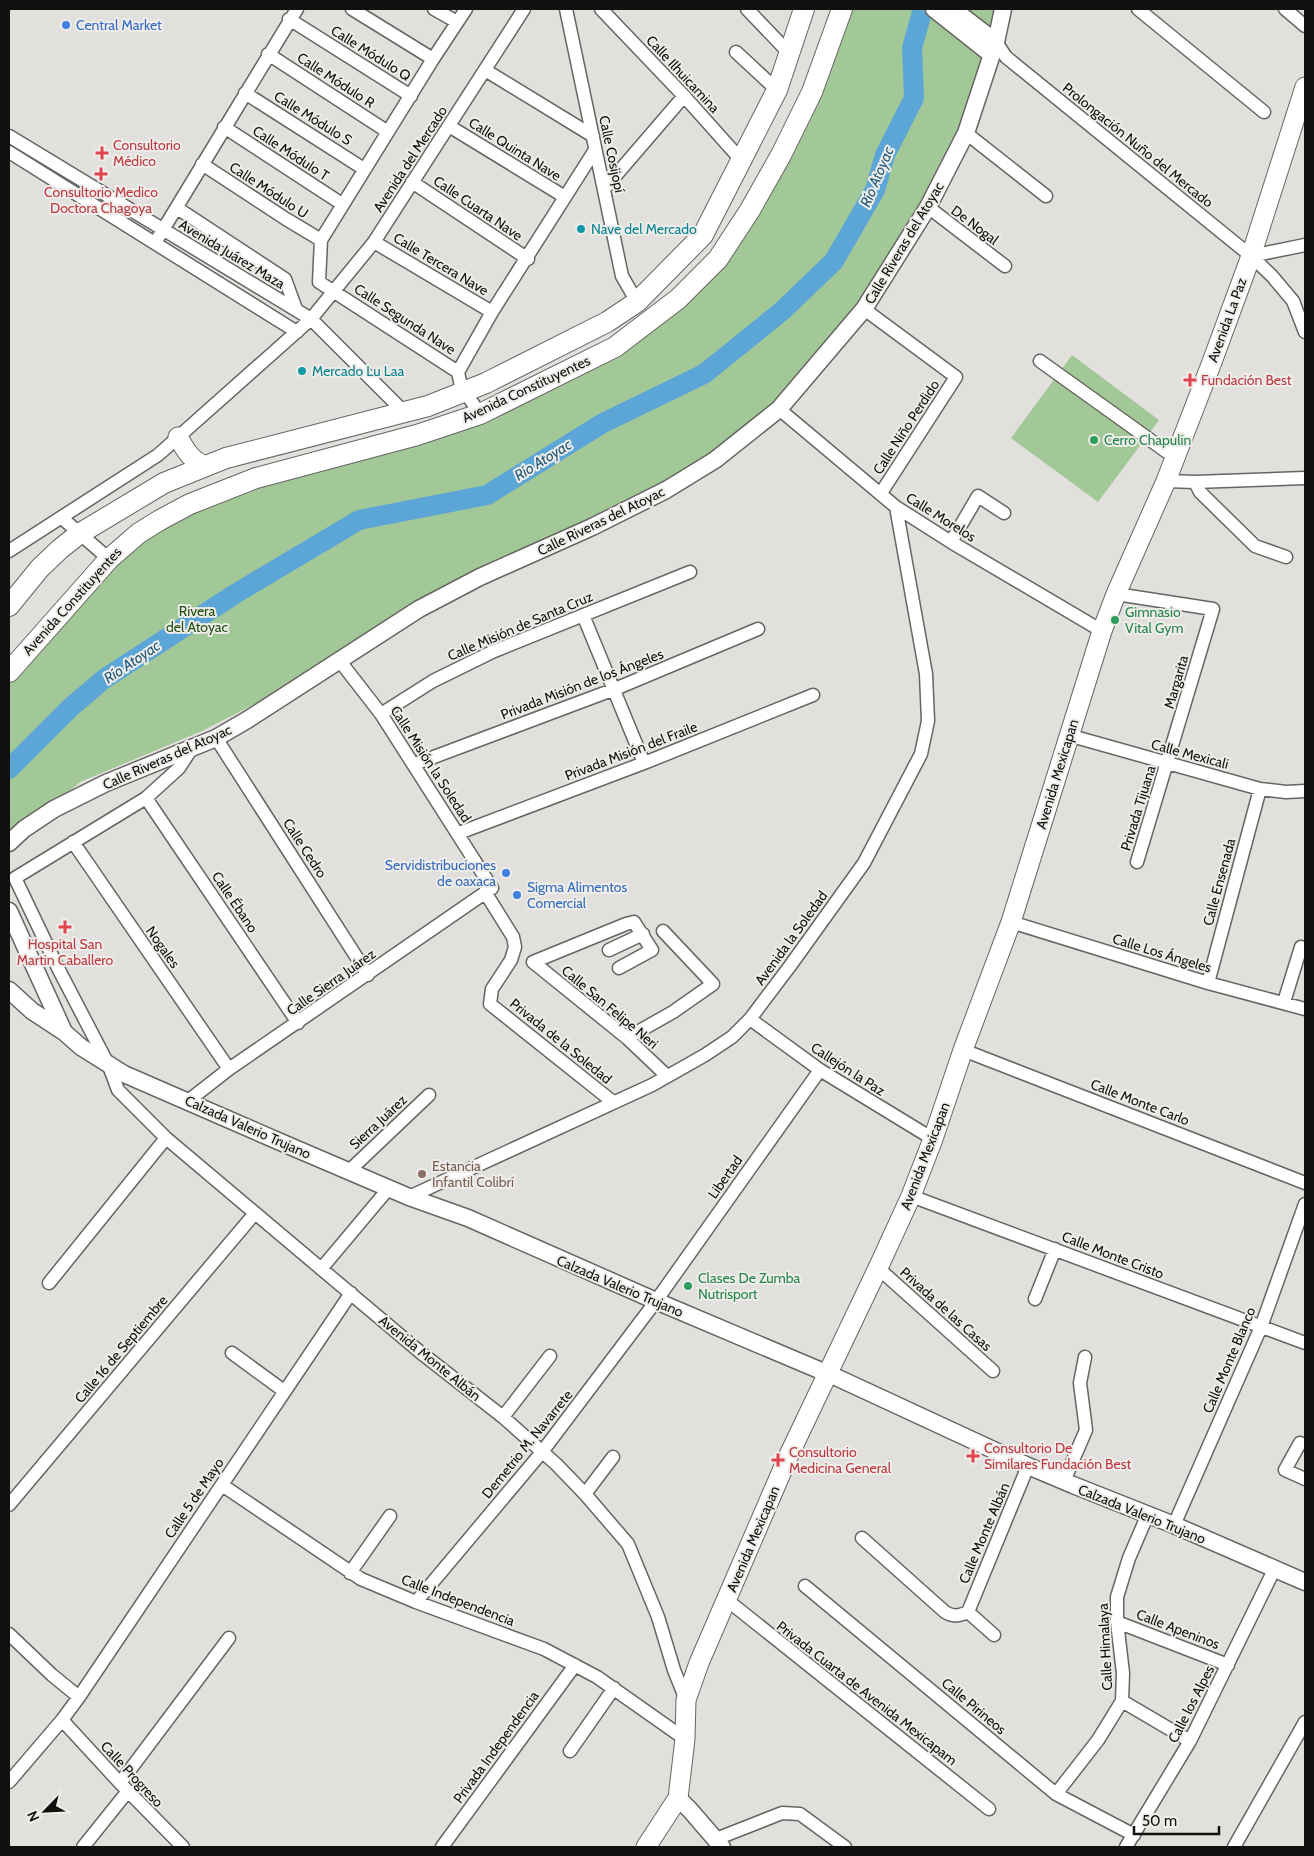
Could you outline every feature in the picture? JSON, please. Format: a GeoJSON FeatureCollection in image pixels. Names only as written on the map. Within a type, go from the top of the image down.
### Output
{"type":"FeatureCollection","features":[{"type":"Feature","properties":{"kind":"main road","name":"Avenida Constituyentes"},"geometry":{"type":"LineString","coordinates":[[9,606],[40,568],[80,534],[164,483],[226,458],[428,406],[486,383],[607,322],[637,302],[703,235],[777,90],[804,9]]}},
{"type":"Feature","properties":{"kind":"main road","name":"Avenida Constituyentes"},"geometry":{"type":"LineString","coordinates":[[9,672],[109,558],[139,533],[190,504],[256,478],[417,435],[480,414],[615,347],[678,299],[718,259],[750,210],[812,92],[842,9]]}},
{"type":"Feature","properties":{"kind":"main road","name":"Avenida La Paz"},"geometry":{"type":"LineString","coordinates":[[1102,631],[1116,594],[1166,481],[1251,256],[1300,117],[1305,87]]}},
{"type":"Feature","properties":{"kind":"main road"},"geometry":{"type":"LineString","coordinates":[[404,412],[417,435]]}},
{"type":"Feature","properties":{"kind":"main road"},"geometry":{"type":"LineString","coordinates":[[178,437],[188,455],[194,461],[204,466]]}},
{"type":"Feature","properties":{"kind":"main road","name":"Avenida Mexicapan"},"geometry":{"type":"LineString","coordinates":[[686,1700],[699,1663],[788,1457],[911,1196],[1011,922],[1102,631]]}},
{"type":"Feature","properties":{"kind":"main road"},"geometry":{"type":"LineString","coordinates":[[646,1847],[678,1798],[685,1739],[686,1700]]}},
{"type":"Feature","properties":{"kind":"street"},"geometry":{"type":"LineString","coordinates":[[352,9],[433,58]]}},
{"type":"Feature","properties":{"kind":"street"},"geometry":{"type":"LineString","coordinates":[[434,9],[457,22]]}},
{"type":"Feature","properties":{"kind":"street"},"geometry":{"type":"LineString","coordinates":[[321,240],[433,58],[466,9]]}},
{"type":"Feature","properties":{"kind":"street","name":"Avenida del Mercado"},"geometry":{"type":"LineString","coordinates":[[9,552],[158,454],[311,318],[335,292],[374,242],[524,9]]}},
{"type":"Feature","properties":{"kind":"street","name":"Calle Cosijopí"},"geometry":{"type":"LineString","coordinates":[[566,9],[622,276],[637,302]]}},
{"type":"Feature","properties":{"kind":"street","name":"Calle Ilhuicamina"},"geometry":{"type":"LineString","coordinates":[[601,9],[684,96],[742,161]]}},
{"type":"Feature","properties":{"kind":"street"},"geometry":{"type":"LineString","coordinates":[[747,9],[789,54]]}},
{"type":"Feature","properties":{"kind":"street"},"geometry":{"type":"LineString","coordinates":[[934,9],[978,36],[998,51]]}},
{"type":"Feature","properties":{"kind":"street"},"geometry":{"type":"LineString","coordinates":[[953,9],[978,36]]}},
{"type":"Feature","properties":{"kind":"street","name":"Calle Riveras del Atoyac"},"geometry":{"type":"LineString","coordinates":[[9,843],[24,829],[54,809],[106,783],[216,738],[419,609],[445,595],[480,577],[600,524],[666,490],[716,460],[779,409],[864,308],[928,207],[966,133],[998,51],[1003,9]]}},
{"type":"Feature","properties":{"kind":"street"},"geometry":{"type":"LineString","coordinates":[[1285,9],[1305,26]]}},
{"type":"Feature","properties":{"kind":"street"},"geometry":{"type":"LineString","coordinates":[[1144,11],[1264,112]]}},
{"type":"Feature","properties":{"kind":"street"},"geometry":{"type":"LineString","coordinates":[[155,243],[293,14]]}},
{"type":"Feature","properties":{"kind":"street","name":"Calle Módulo Q"},"geometry":{"type":"LineString","coordinates":[[293,14],[410,96]]}},
{"type":"Feature","properties":{"kind":"street","name":"Prolongación Nuño del Mercado"},"geometry":{"type":"LineString","coordinates":[[998,51],[1251,256],[1299,300]]}},
{"type":"Feature","properties":{"kind":"street"},"geometry":{"type":"LineString","coordinates":[[736,52],[777,90]]}},
{"type":"Feature","properties":{"kind":"street","name":"Calle Módulo R"},"geometry":{"type":"LineString","coordinates":[[268,54],[388,132]]}},
{"type":"Feature","properties":{"kind":"street"},"geometry":{"type":"LineString","coordinates":[[485,70],[593,136]]}},
{"type":"Feature","properties":{"kind":"street","name":"Calle Módulo S"},"geometry":{"type":"LineString","coordinates":[[245,92],[364,169]]}},
{"type":"Feature","properties":{"kind":"street"},"geometry":{"type":"LineString","coordinates":[[604,189],[684,96]]}},
{"type":"Feature","properties":{"kind":"street","name":"Calle Quinta Nave"},"geometry":{"type":"LineString","coordinates":[[449,126],[565,197]]}},
{"type":"Feature","properties":{"kind":"street","name":"Calle Módulo T"},"geometry":{"type":"LineString","coordinates":[[224,127],[342,204]]}},
{"type":"Feature","properties":{"kind":"street"},"geometry":{"type":"LineString","coordinates":[[966,133],[1046,196]]}},
{"type":"Feature","properties":{"kind":"street","name":"Avenida Juárez Maza"},"geometry":{"type":"LineString","coordinates":[[9,136],[311,318],[404,412]]}},
{"type":"Feature","properties":{"kind":"street"},"geometry":{"type":"LineString","coordinates":[[480,414],[461,386],[458,372],[492,312],[528,259],[595,150]]}},
{"type":"Feature","properties":{"kind":"street"},"geometry":{"type":"LineString","coordinates":[[9,152],[297,332]]}},
{"type":"Feature","properties":{"kind":"street","name":"Calle Módulo U"},"geometry":{"type":"LineString","coordinates":[[202,164],[286,220],[321,240]]}},
{"type":"Feature","properties":{"kind":"street","name":"Calle Cuarta Nave"},"geometry":{"type":"LineString","coordinates":[[412,182],[528,259]]}},
{"type":"Feature","properties":{"kind":"street","name":"De Nogal"},"geometry":{"type":"LineString","coordinates":[[928,207],[1005,266]]}},
{"type":"Feature","properties":{"kind":"street"},"geometry":{"type":"LineString","coordinates":[[177,208],[285,279],[296,310]]}},
{"type":"Feature","properties":{"kind":"street","name":"Calle Segunda Nave"},"geometry":{"type":"LineString","coordinates":[[321,240],[319,282],[458,372]]}},
{"type":"Feature","properties":{"kind":"street","name":"Calle Tercera Nave"},"geometry":{"type":"LineString","coordinates":[[374,242],[492,312]]}},
{"type":"Feature","properties":{"kind":"street"},"geometry":{"type":"LineString","coordinates":[[1251,256],[1305,244]]}},
{"type":"Feature","properties":{"kind":"street"},"geometry":{"type":"LineString","coordinates":[[1299,300],[1305,332]]}},
{"type":"Feature","properties":{"kind":"street","name":"Calle Niño Perdido"},"geometry":{"type":"LineString","coordinates":[[864,308],[956,377],[881,494]]}},
{"type":"Feature","properties":{"kind":"street"},"geometry":{"type":"LineString","coordinates":[[1040,361],[1175,456]]}},
{"type":"Feature","properties":{"kind":"street","name":"Calle Morelos"},"geometry":{"type":"LineString","coordinates":[[779,409],[896,507],[950,542],[1102,631]]}},
{"type":"Feature","properties":{"kind":"street"},"geometry":{"type":"LineString","coordinates":[[1166,481],[1194,482],[1305,478]]}},
{"type":"Feature","properties":{"kind":"street"},"geometry":{"type":"LineString","coordinates":[[1194,482],[1200,492],[1255,546],[1286,557]]}},
{"type":"Feature","properties":{"kind":"street"},"geometry":{"type":"LineString","coordinates":[[950,542],[978,496],[1004,513]]}},
{"type":"Feature","properties":{"kind":"street","name":"Avenida la Soledad"},"geometry":{"type":"LineString","coordinates":[[409,1196],[652,1085],[712,1051],[732,1037],[750,1019],[864,863],[921,754],[928,720],[926,674],[896,507]]}},
{"type":"Feature","properties":{"kind":"street"},"geometry":{"type":"LineString","coordinates":[[62,518],[109,558]]}},
{"type":"Feature","properties":{"kind":"street","name":"Calle Misión de Santa Cruz"},"geometry":{"type":"LineString","coordinates":[[381,714],[433,681],[492,652],[690,572]]}},
{"type":"Feature","properties":{"kind":"street","name":"Margarita"},"geometry":{"type":"LineString","coordinates":[[1116,594],[1213,609],[1167,764]]}},
{"type":"Feature","properties":{"kind":"street"},"geometry":{"type":"LineString","coordinates":[[583,615],[644,763]]}},
{"type":"Feature","properties":{"kind":"street","name":"Privada Misión de los Ángeles"},"geometry":{"type":"LineString","coordinates":[[414,764],[615,689],[758,629]]}},
{"type":"Feature","properties":{"kind":"street","name":"Calle Misión la Soledad"},"geometry":{"type":"LineString","coordinates":[[339,660],[381,714],[459,834],[513,937],[515,946],[511,960],[492,989],[490,1004]]}},
{"type":"Feature","properties":{"kind":"street","name":"Privada Misión del Fraile"},"geometry":{"type":"LineString","coordinates":[[459,834],[644,763],[813,695]]}},
{"type":"Feature","properties":{"kind":"street","name":"Calle Mexicali"},"geometry":{"type":"LineString","coordinates":[[1068,735],[1260,789],[1286,792],[1305,790]]}},
{"type":"Feature","properties":{"kind":"street","name":"Calle Cedro"},"geometry":{"type":"LineString","coordinates":[[216,738],[368,975]]}},
{"type":"Feature","properties":{"kind":"street"},"geometry":{"type":"LineString","coordinates":[[73,842],[146,798],[179,768],[192,748]]}},
{"type":"Feature","properties":{"kind":"street","name":"Privada Tijuana"},"geometry":{"type":"LineString","coordinates":[[1137,862],[1167,764]]}},
{"type":"Feature","properties":{"kind":"street","name":"Calle Ensenada"},"geometry":{"type":"LineString","coordinates":[[1208,983],[1260,789]]}},
{"type":"Feature","properties":{"kind":"street","name":"Calle Ébano"},"geometry":{"type":"LineString","coordinates":[[146,798],[298,1023]]}},
{"type":"Feature","properties":{"kind":"street","name":"Avenida Monte Albán"},"geometry":{"type":"LineString","coordinates":[[73,842],[15,878],[58,970],[109,1066],[118,1090],[166,1138],[321,1269],[503,1417],[556,1464],[585,1494],[628,1544],[658,1618],[674,1670],[686,1700]]}},
{"type":"Feature","properties":{"kind":"street","name":"Nogales"},"geometry":{"type":"LineString","coordinates":[[73,842],[230,1069]]}},
{"type":"Feature","properties":{"kind":"street","name":"Calle Sierra Juárez"},"geometry":{"type":"LineString","coordinates":[[188,1101],[230,1069],[489,890]]}},
{"type":"Feature","properties":{"kind":"street","name":"Calzada Valerio Trujano"},"geometry":{"type":"LineString","coordinates":[[9,910],[64,1032],[80,1047],[109,1066],[348,1171],[468,1218],[828,1374],[1028,1466],[1148,1514],[1305,1582]]}},
{"type":"Feature","properties":{"kind":"street","name":"Calle San Felipe Neri"},"geometry":{"type":"LineString","coordinates":[[643,934],[634,922],[626,924],[533,962],[627,1038],[668,1076]]}},
{"type":"Feature","properties":{"kind":"street","name":"Calle Los Ángeles"},"geometry":{"type":"LineString","coordinates":[[1011,922],[1208,983],[1305,1009]]}},
{"type":"Feature","properties":{"kind":"street"},"geometry":{"type":"LineString","coordinates":[[627,1038],[672,1012],[713,984],[663,931]]}},
{"type":"Feature","properties":{"kind":"street"},"geometry":{"type":"LineString","coordinates":[[609,950],[643,934],[652,950],[619,968]]}},
{"type":"Feature","properties":{"kind":"street"},"geometry":{"type":"LineString","coordinates":[[1284,1002],[1301,947]]}},
{"type":"Feature","properties":{"kind":"street"},"geometry":{"type":"LineString","coordinates":[[9,990],[32,1011],[64,1032]]}},
{"type":"Feature","properties":{"kind":"street","name":"Privada de la Soledad"},"geometry":{"type":"LineString","coordinates":[[490,1004],[613,1102]]}},
{"type":"Feature","properties":{"kind":"street","name":"Callejón la Paz"},"geometry":{"type":"LineString","coordinates":[[750,1019],[820,1070],[933,1139]]}},
{"type":"Feature","properties":{"kind":"street","name":"Calle Monte Carlo"},"geometry":{"type":"LineString","coordinates":[[963,1050],[1305,1182]]}},
{"type":"Feature","properties":{"kind":"street","name":"Libertad"},"geometry":{"type":"LineString","coordinates":[[656,1301],[820,1070]]}},
{"type":"Feature","properties":{"kind":"street","name":"Sierra Juárez"},"geometry":{"type":"LineString","coordinates":[[348,1171],[429,1095]]}},
{"type":"Feature","properties":{"kind":"street"},"geometry":{"type":"LineString","coordinates":[[49,1283],[166,1138]]}},
{"type":"Feature","properties":{"kind":"street"},"geometry":{"type":"LineString","coordinates":[[321,1269],[389,1188]]}},
{"type":"Feature","properties":{"kind":"street","name":"Calle Monte Cristo"},"geometry":{"type":"LineString","coordinates":[[911,1196],[1305,1343]]}},
{"type":"Feature","properties":{"kind":"street","name":"Calle Monte Blanco"},"geometry":{"type":"LineString","coordinates":[[1174,1525],[1261,1327],[1305,1204]]}},
{"type":"Feature","properties":{"kind":"street","name":"Calle 16 de Septiembre"},"geometry":{"type":"LineString","coordinates":[[9,1505],[255,1213]]}},
{"type":"Feature","properties":{"kind":"street"},"geometry":{"type":"LineString","coordinates":[[1035,1299],[1055,1249]]}},
{"type":"Feature","properties":{"kind":"street","name":"Privada de las Casas"},"geometry":{"type":"LineString","coordinates":[[878,1268],[993,1372]]}},
{"type":"Feature","properties":{"kind":"street","name":"Calle 5 de Mayo"},"geometry":{"type":"LineString","coordinates":[[9,1782],[79,1697],[350,1293]]}},
{"type":"Feature","properties":{"kind":"street","name":"Demetrio M. Navarrete"},"geometry":{"type":"LineString","coordinates":[[416,1602],[542,1452],[656,1301]]}},
{"type":"Feature","properties":{"kind":"street"},"geometry":{"type":"LineString","coordinates":[[232,1353],[284,1391]]}},
{"type":"Feature","properties":{"kind":"street"},"geometry":{"type":"LineString","coordinates":[[503,1417],[550,1356]]}},
{"type":"Feature","properties":{"kind":"street"},"geometry":{"type":"LineString","coordinates":[[1064,1481],[1086,1430],[1080,1383],[1085,1357]]}},
{"type":"Feature","properties":{"kind":"street"},"geometry":{"type":"LineString","coordinates":[[1300,1443],[1285,1470],[1305,1479]]}},
{"type":"Feature","properties":{"kind":"street"},"geometry":{"type":"LineString","coordinates":[[585,1494],[613,1457]]}},
{"type":"Feature","properties":{"kind":"street","name":"Calle Monte Albán"},"geometry":{"type":"LineString","coordinates":[[968,1612],[1028,1466]]}},
{"type":"Feature","properties":{"kind":"street","name":"Calle Independencia"},"geometry":{"type":"LineString","coordinates":[[222,1485],[350,1573],[416,1602],[544,1649],[575,1664],[614,1688],[685,1739]]}},
{"type":"Feature","properties":{"kind":"street","name":"Calle Himalaya"},"geometry":{"type":"LineString","coordinates":[[1056,1794],[1098,1740],[1122,1701],[1123,1674],[1117,1622],[1117,1597],[1129,1558],[1148,1514]]}},
{"type":"Feature","properties":{"kind":"street"},"geometry":{"type":"LineString","coordinates":[[350,1573],[390,1516]]}},
{"type":"Feature","properties":{"kind":"street"},"geometry":{"type":"LineString","coordinates":[[862,1538],[944,1612],[951,1616],[959,1616],[968,1612],[994,1635]]}},
{"type":"Feature","properties":{"kind":"street","name":"Calle los Alpes"},"geometry":{"type":"LineString","coordinates":[[1126,1847],[1190,1741],[1274,1570]]}},
{"type":"Feature","properties":{"kind":"street","name":"Calle Pirineos"},"geometry":{"type":"LineString","coordinates":[[805,1586],[1056,1794],[1134,1835]]}},
{"type":"Feature","properties":{"kind":"street","name":"Privada Cuarta de Avenida Mexicapam"},"geometry":{"type":"LineString","coordinates":[[727,1600],[989,1809]]}},
{"type":"Feature","properties":{"kind":"street","name":"Calle Apeninos"},"geometry":{"type":"LineString","coordinates":[[1117,1622],[1228,1665]]}},
{"type":"Feature","properties":{"kind":"street"},"geometry":{"type":"LineString","coordinates":[[9,1634],[79,1697]]}},
{"type":"Feature","properties":{"kind":"street"},"geometry":{"type":"LineString","coordinates":[[83,1847],[229,1638]]}},
{"type":"Feature","properties":{"kind":"street","name":"Privada Independencia"},"geometry":{"type":"LineString","coordinates":[[442,1847],[575,1664]]}},
{"type":"Feature","properties":{"kind":"street"},"geometry":{"type":"LineString","coordinates":[[570,1751],[614,1688]]}},
{"type":"Feature","properties":{"kind":"street"},"geometry":{"type":"LineString","coordinates":[[1122,1701],[1190,1741]]}},
{"type":"Feature","properties":{"kind":"street","name":"Calle Progreso"},"geometry":{"type":"LineString","coordinates":[[62,1720],[183,1847]]}},
{"type":"Feature","properties":{"kind":"street"},"geometry":{"type":"LineString","coordinates":[[1234,1847],[1305,1722]]}},
{"type":"Feature","properties":{"kind":"street"},"geometry":{"type":"LineString","coordinates":[[678,1798],[719,1843],[782,1813],[791,1812],[800,1814],[845,1847]]}},
{"type":"Feature","properties":{"kind":"green space","name":"Rivera del Atoyac"},"geometry":{"type":"Polygon","coordinates":[[[839,9],[1002,9],[966,133],[864,309],[779,409],[666,490],[480,577],[338,661],[202,731],[80,782],[9,844],[9,677],[109,559],[256,478],[417,435],[615,347],[718,259],[812,92],[839,9]]]}},
{"type":"Feature","properties":{"kind":"green space"},"geometry":{"type":"Polygon","coordinates":[[[1072,355],[1159,420],[1098,502],[1011,438],[1072,355]]]}},
{"type":"Feature","properties":{"kind":"waterway","name":"Río Atoyac"},"geometry":{"type":"LineString","coordinates":[[9,769],[70,708],[104,679],[235,594],[359,520],[487,495],[603,423],[704,374],[782,311],[834,261],[875,190],[885,155],[914,98],[912,48],[923,9]]}},
{"type":"Feature","properties":{"kind":"place","name":"Central Market"},"geometry":{"type":"Point","coordinates":[66,25]}},
{"type":"Feature","properties":{"kind":"place","name":"Consultorio Médico"},"geometry":{"type":"Point","coordinates":[102,153]}},
{"type":"Feature","properties":{"kind":"place","name":"Consultorio Medico Doctora Chagoya"},"geometry":{"type":"Point","coordinates":[101,174]}},
{"type":"Feature","properties":{"kind":"place","name":"Nave del Mercado"},"geometry":{"type":"Point","coordinates":[581,229]}},
{"type":"Feature","properties":{"kind":"place","name":"Mercado Lu Laa"},"geometry":{"type":"Point","coordinates":[302,371]}},
{"type":"Feature","properties":{"kind":"place","name":"Fundación Best"},"geometry":{"type":"Point","coordinates":[1190,380]}},
{"type":"Feature","properties":{"kind":"place","name":"Cerro Chapulín"},"geometry":{"type":"Point","coordinates":[1094,440]}},
{"type":"Feature","properties":{"kind":"place","name":"Gimnasio Vital Gym"},"geometry":{"type":"Point","coordinates":[1115,620]}},
{"type":"Feature","properties":{"kind":"place","name":"Servidistribuciones de oaxaca"},"geometry":{"type":"Point","coordinates":[506,873]}},
{"type":"Feature","properties":{"kind":"place","name":"Sigma Alimentos Comercial"},"geometry":{"type":"Point","coordinates":[517,895]}},
{"type":"Feature","properties":{"kind":"place","name":"Hospital San Martin Caballero"},"geometry":{"type":"Point","coordinates":[65,927]}},
{"type":"Feature","properties":{"kind":"place","name":"Estancia Infantil Colibrí"},"geometry":{"type":"Point","coordinates":[422,1174]}},
{"type":"Feature","properties":{"kind":"place","name":"Clases De Zumba Nutrisport"},"geometry":{"type":"Point","coordinates":[688,1286]}},
{"type":"Feature","properties":{"kind":"place","name":"Consultorio De Similares Fundación Best"},"geometry":{"type":"Point","coordinates":[973,1456]}},
{"type":"Feature","properties":{"kind":"place","name":"Consultorio Medicina General"},"geometry":{"type":"Point","coordinates":[778,1460]}}]}
